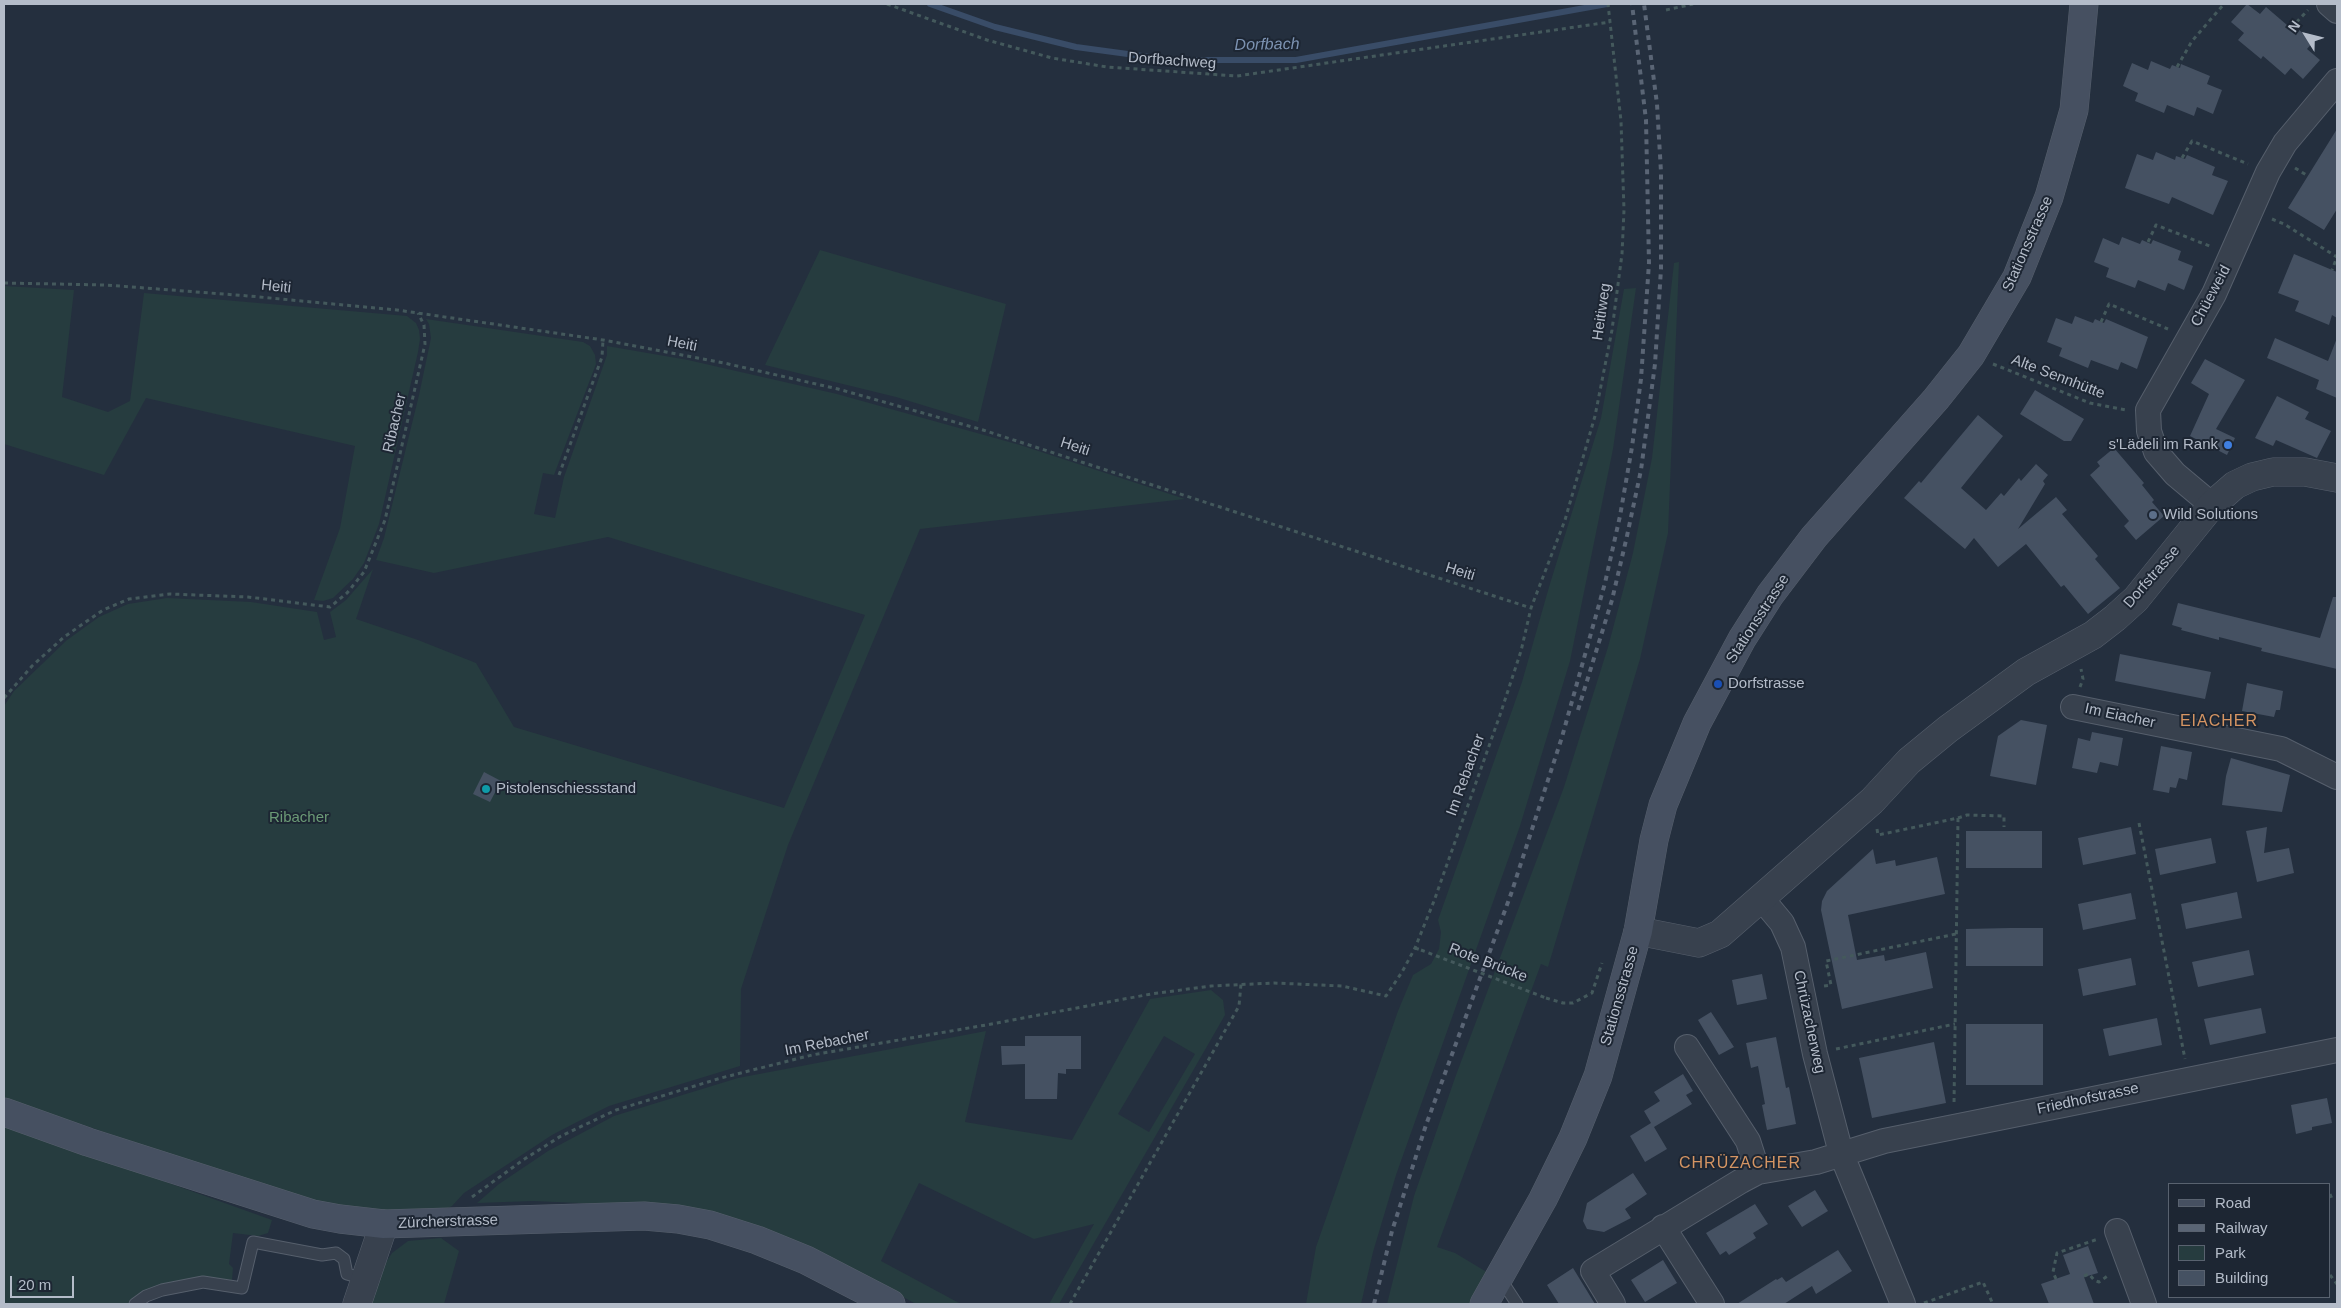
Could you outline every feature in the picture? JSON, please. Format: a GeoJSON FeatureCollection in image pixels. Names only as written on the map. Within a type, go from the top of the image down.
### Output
{"type":"FeatureCollection","features":[{"type":"Feature","properties":{"kind":"main road","name":"Stationsstrasse"},"geometry":{"type":"LineString","coordinates":[[1484,1304],[1543,1199],[1573,1138],[1598,1076],[1638,930],[1654,840],[1663,805],[1697,723],[1742,639],[1770,595],[1814,537],[1936,399],[1971,355],[2016,277],[2049,197],[2074,110],[2084,4]]}},
{"type":"Feature","properties":{"kind":"main road","name":"Zürcherstrasse"},"geometry":{"type":"LineString","coordinates":[[4,1112],[88,1142],[313,1214],[384,1224],[619,1216],[678,1219],[757,1240],[806,1260],[891,1304]]}},
{"type":"Feature","properties":{"kind":"street"},"geometry":{"type":"LineString","coordinates":[[2329,4],[2337,11]]}},
{"type":"Feature","properties":{"kind":"street","name":"Chüeweid"},"geometry":{"type":"LineString","coordinates":[[2212,505],[2174,474],[2156,452],[2149,431],[2148,410],[2214,294],[2272,164],[2285,143],[2337,81]]}},
{"type":"Feature","properties":{"kind":"street","name":"Dorfstrasse"},"geometry":{"type":"LineString","coordinates":[[1638,930],[1699,943],[1720,934],[1872,802],[1909,762],[1948,729],[2026,672],[2093,635],[2115,618],[2136,599],[2212,505],[2235,485],[2252,477],[2273,472],[2305,472],[2337,478]]}},
{"type":"Feature","properties":{"kind":"street","name":"Im Eiacher"},"geometry":{"type":"LineString","coordinates":[[2073,707],[2281,749],[2337,776]]}},
{"type":"Feature","properties":{"kind":"street","name":"Chrüzacherweg"},"geometry":{"type":"LineString","coordinates":[[1762,899],[1782,923],[1793,948],[1815,1054],[1841,1153],[1903,1304]]}},
{"type":"Feature","properties":{"kind":"street"},"geometry":{"type":"LineString","coordinates":[[1687,1047],[1748,1141],[1758,1172]]}},
{"type":"Feature","properties":{"kind":"street","name":"Friedhofstrasse"},"geometry":{"type":"LineString","coordinates":[[1841,1153],[1884,1141],[2337,1050]]}},
{"type":"Feature","properties":{"kind":"street"},"geometry":{"type":"LineString","coordinates":[[1614,1304],[1593,1271],[1663,1227],[1758,1172],[1816,1162],[1841,1153]]}},
{"type":"Feature","properties":{"kind":"street"},"geometry":{"type":"LineString","coordinates":[[362,1292],[384,1224]]}},
{"type":"Feature","properties":{"kind":"street"},"geometry":{"type":"LineString","coordinates":[[1663,1227],[1712,1304]]}},
{"type":"Feature","properties":{"kind":"street"},"geometry":{"type":"LineString","coordinates":[[2117,1232],[2144,1304]]}},
{"type":"Feature","properties":{"kind":"lane"},"geometry":{"type":"LineString","coordinates":[[134,1304],[146,1296],[162,1290],[203,1282],[242,1288],[253,1242],[322,1254],[336,1253],[344,1259],[348,1274],[362,1292]]}},
{"type":"Feature","properties":{"kind":"lane"},"geometry":{"type":"LineString","coordinates":[[1500,1276],[1517,1304]]}},
{"type":"Feature","properties":{"kind":"path","name":"Dorfbachweg"},"geometry":{"type":"LineString","coordinates":[[887,4],[987,40],[1052,58],[1107,67],[1237,76],[1610,22]]}},
{"type":"Feature","properties":{"kind":"path","name":"Heitiweg"},"geometry":{"type":"LineString","coordinates":[[1531,608],[1568,511],[1595,416],[1612,330],[1622,254],[1624,210],[1622,121],[1608,4]]}},
{"type":"Feature","properties":{"kind":"path"},"geometry":{"type":"LineString","coordinates":[[1666,10],[1693,4]]}},
{"type":"Feature","properties":{"kind":"path"},"geometry":{"type":"LineString","coordinates":[[2177,67],[2192,41],[2224,4]]}},
{"type":"Feature","properties":{"kind":"path"},"geometry":{"type":"LineString","coordinates":[[2291,28],[2313,4]]}},
{"type":"Feature","properties":{"kind":"path"},"geometry":{"type":"LineString","coordinates":[[2182,158],[2192,141],[2252,165]]}},
{"type":"Feature","properties":{"kind":"path"},"geometry":{"type":"LineString","coordinates":[[2268,217],[2284,224],[2337,256],[2332,270]]}},
{"type":"Feature","properties":{"kind":"path"},"geometry":{"type":"LineString","coordinates":[[2148,242],[2156,225],[2215,249]]}},
{"type":"Feature","properties":{"kind":"path","name":"Heiti"},"geometry":{"type":"LineString","coordinates":[[4,283],[106,285],[259,296],[417,313],[603,340],[724,363],[838,389],[983,430],[1531,608]]}},
{"type":"Feature","properties":{"kind":"path"},"geometry":{"type":"LineString","coordinates":[[2101,322],[2110,304],[2171,330]]}},
{"type":"Feature","properties":{"kind":"path","name":"Ribacher"},"geometry":{"type":"LineString","coordinates":[[4,698],[32,666],[64,637],[103,610],[129,599],[170,594],[248,598],[330,607],[347,593],[364,572],[385,520],[425,344],[424,325],[417,313]]}},
{"type":"Feature","properties":{"kind":"path"},"geometry":{"type":"LineString","coordinates":[[559,475],[602,357],[603,340]]}},
{"type":"Feature","properties":{"kind":"path","name":"Alte Sennhütte"},"geometry":{"type":"LineString","coordinates":[[1984,361],[2090,404],[2129,410]]}},
{"type":"Feature","properties":{"kind":"path","name":"Im Rebacher"},"geometry":{"type":"LineString","coordinates":[[457,1221],[466,1201],[522,1160],[575,1129],[616,1110],[722,1078],[812,1055],[986,1026],[1151,994],[1241,984],[1274,983],[1342,986],[1386,996],[1415,948],[1500,715],[1521,651],[1531,608]]}},
{"type":"Feature","properties":{"kind":"path"},"geometry":{"type":"LineString","coordinates":[[1891,832],[1967,815],[2004,816],[2004,827]]}},
{"type":"Feature","properties":{"kind":"path"},"geometry":{"type":"LineString","coordinates":[[1954,1108],[1958,818]]}},
{"type":"Feature","properties":{"kind":"path"},"geometry":{"type":"LineString","coordinates":[[2139,823],[2186,1063]]}},
{"type":"Feature","properties":{"kind":"path"},"geometry":{"type":"LineString","coordinates":[[1830,983],[1826,961],[1956,934]]}},
{"type":"Feature","properties":{"kind":"path","name":"Rote Brücke"},"geometry":{"type":"LineString","coordinates":[[1415,948],[1563,1003],[1573,1002],[1592,993]]}},
{"type":"Feature","properties":{"kind":"path"},"geometry":{"type":"LineString","coordinates":[[1070,1304],[1240,1006],[1241,984]]}},
{"type":"Feature","properties":{"kind":"path"},"geometry":{"type":"LineString","coordinates":[[1827,1050],[1955,1024]]}},
{"type":"Feature","properties":{"kind":"path"},"geometry":{"type":"LineString","coordinates":[[2056,1279],[2053,1272],[2057,1253],[2117,1232]]}},
{"type":"Feature","properties":{"kind":"path"},"geometry":{"type":"LineString","coordinates":[[1920,1304],[1983,1282],[1992,1302]]}},
{"type":"Feature","properties":{"kind":"green space"},"geometry":{"type":"Polygon","coordinates":[[[820,250],[1006,304],[978,422],[896,397],[765,365],[820,250]]]}},
{"type":"Feature","properties":{"kind":"green space"},"geometry":{"type":"Polygon","coordinates":[[[1679,262],[1668,533],[1640,659],[1548,967],[1541,964],[1437,1247],[1455,1253],[1490,1274],[1473,1304],[1387,1304],[1414,1196],[1456,1075],[1564,787],[1608,647],[1633,553],[1652,458],[1674,263],[1679,262]]]}},
{"type":"Feature","properties":{"kind":"green space"},"geometry":{"type":"Polygon","coordinates":[[[4,286],[74,290],[62,397],[108,412],[130,401],[144,293],[407,316],[416,323],[420,339],[418,352],[379,524],[364,563],[353,579],[333,598],[323,601],[314,600],[340,528],[355,446],[146,398],[104,475],[4,444],[4,286]]]}},
{"type":"Feature","properties":{"kind":"green space"},"geometry":{"type":"Polygon","coordinates":[[[1636,288],[1613,449],[1570,661],[1520,826],[1396,1175],[1373,1252],[1361,1304],[1306,1304],[1316,1247],[1398,1011],[1413,975],[1431,964],[1439,949],[1441,932],[1438,920],[1522,682],[1601,418],[1624,289],[1636,288]]]}},
{"type":"Feature","properties":{"kind":"green space"},"geometry":{"type":"Polygon","coordinates":[[[426,319],[583,342],[590,346],[595,355],[596,364],[554,475],[543,473],[534,514],[555,518],[564,477],[607,355],[607,346],[688,360],[837,394],[1020,445],[1185,499],[920,529],[788,845],[741,989],[740,1066],[609,1106],[552,1135],[464,1193],[452,1206],[436,1214],[358,1209],[313,1201],[263,1186],[4,1098],[4,706],[14,691],[67,640],[99,617],[128,604],[167,598],[251,602],[317,612],[324,640],[336,637],[330,612],[346,600],[373,569],[356,619],[418,640],[476,663],[514,727],[784,808],[865,615],[608,537],[434,573],[376,560],[384,538],[431,338],[429,324],[426,319]]]}},
{"type":"Feature","properties":{"kind":"green space"},"geometry":{"type":"Polygon","coordinates":[[[1211,990],[1223,1000],[1225,1015],[1059,1304],[1049,1304],[1094,1224],[1034,1239],[919,1183],[881,1261],[961,1304],[916,1304],[853,1270],[602,1204],[533,1201],[477,1203],[499,1184],[548,1151],[614,1116],[738,1078],[986,1031],[965,1122],[1072,1140],[1150,999],[1211,990]],[[1164,1036],[1118,1114],[1149,1132],[1195,1054],[1164,1036]]]}},
{"type":"Feature","properties":{"kind":"green space"},"geometry":{"type":"Polygon","coordinates":[[[4,1124],[272,1220],[268,1233],[258,1236],[233,1233],[229,1264],[233,1268],[232,1280],[204,1277],[143,1292],[127,1304],[4,1304],[4,1124]]]}},
{"type":"Feature","properties":{"kind":"green space"},"geometry":{"type":"Polygon","coordinates":[[[441,1238],[459,1251],[444,1304],[367,1304],[379,1273],[392,1253],[408,1241],[441,1238]]]}},
{"type":"Feature","properties":{"kind":"building"},"geometry":{"type":"Polygon","coordinates":[[[2247,4],[2260,14],[2266,7],[2294,31],[2297,28],[2313,42],[2307,49],[2320,60],[2303,79],[2291,68],[2285,75],[2263,56],[2261,59],[2238,40],[2244,33],[2231,22],[2247,4]]]}},
{"type":"Feature","properties":{"kind":"building"},"geometry":{"type":"Polygon","coordinates":[[[2151,61],[2170,69],[2172,65],[2180,68],[2181,64],[2210,76],[2207,84],[2222,90],[2213,114],[2197,107],[2194,116],[2167,105],[2164,113],[2135,101],[2138,93],[2123,86],[2132,63],[2148,70],[2151,61]]]}},
{"type":"Feature","properties":{"kind":"building"},"geometry":{"type":"Polygon","coordinates":[[[2337,129],[2337,209],[2324,230],[2288,208],[2337,129]]]}},
{"type":"Feature","properties":{"kind":"building"},"geometry":{"type":"Polygon","coordinates":[[[2156,152],[2175,160],[2176,156],[2185,159],[2187,155],[2215,167],[2212,175],[2228,181],[2213,215],[2172,197],[2169,204],[2125,188],[2137,154],[2153,160],[2156,152]]]}},
{"type":"Feature","properties":{"kind":"building"},"geometry":{"type":"Polygon","coordinates":[[[2122,237],[2140,244],[2142,240],[2151,244],[2153,240],[2181,251],[2178,260],[2193,266],[2184,290],[2168,283],[2165,291],[2138,280],[2135,288],[2106,277],[2109,268],[2094,262],[2103,238],[2119,245],[2122,237]]]}},
{"type":"Feature","properties":{"kind":"building"},"geometry":{"type":"Polygon","coordinates":[[[2294,254],[2337,272],[2337,318],[2332,315],[2329,325],[2295,311],[2299,301],[2278,293],[2294,254]]]}},
{"type":"Feature","properties":{"kind":"building"},"geometry":{"type":"Polygon","coordinates":[[[2075,316],[2093,323],[2095,319],[2104,323],[2106,319],[2148,337],[2137,369],[2121,362],[2118,370],[2091,360],[2088,368],[2059,356],[2062,348],[2047,342],[2056,318],[2072,324],[2075,316]]]}},
{"type":"Feature","properties":{"kind":"building"},"geometry":{"type":"Polygon","coordinates":[[[2275,338],[2328,361],[2337,338],[2337,398],[2316,389],[2319,380],[2267,358],[2275,338]]]}},
{"type":"Feature","properties":{"kind":"building"},"geometry":{"type":"Polygon","coordinates":[[[2205,359],[2245,380],[2216,429],[2235,438],[2227,455],[2190,436],[2209,394],[2191,383],[2205,359]]]}},
{"type":"Feature","properties":{"kind":"building"},"geometry":{"type":"Polygon","coordinates":[[[2035,390],[2084,419],[2071,441],[2064,441],[2020,414],[2035,390]]]}},
{"type":"Feature","properties":{"kind":"building"},"geometry":{"type":"Polygon","coordinates":[[[2277,396],[2309,412],[2305,419],[2331,431],[2317,458],[2276,440],[2273,446],[2255,438],[2277,396]]]}},
{"type":"Feature","properties":{"kind":"building"},"geometry":{"type":"Polygon","coordinates":[[[1978,415],[2003,436],[1961,488],[1986,510],[2001,493],[2004,496],[2019,478],[2021,481],[2036,464],[2048,475],[2043,481],[2045,484],[2018,529],[2056,497],[2067,510],[2062,514],[2098,556],[2095,559],[2120,588],[2088,614],[2064,585],[2061,587],[2026,544],[1998,567],[1974,538],[1965,549],[1904,498],[1919,481],[1921,483],[1978,415]]]}},
{"type":"Feature","properties":{"kind":"building"},"geometry":{"type":"Polygon","coordinates":[[[2114,448],[2144,483],[2142,485],[2154,500],[2152,502],[2164,516],[2136,540],[2124,526],[2129,521],[2090,475],[2100,466],[2097,462],[2114,448]]]}},
{"type":"Feature","properties":{"kind":"building"},"geometry":{"type":"Polygon","coordinates":[[[2333,597],[2337,597],[2337,669],[2261,651],[2262,648],[2219,637],[2219,640],[2181,630],[2182,628],[2172,625],[2178,603],[2320,638],[2333,597]]]}},
{"type":"Feature","properties":{"kind":"building"},"geometry":{"type":"Polygon","coordinates":[[[2120,654],[2211,672],[2205,699],[2115,681],[2120,654]]]}},
{"type":"Feature","properties":{"kind":"building"},"geometry":{"type":"Polygon","coordinates":[[[2247,683],[2283,691],[2280,710],[2276,710],[2274,717],[2242,711],[2247,683]]]}},
{"type":"Feature","properties":{"kind":"building"},"geometry":{"type":"Polygon","coordinates":[[[2021,720],[2047,725],[2036,785],[1990,776],[1998,736],[2021,720]]]}},
{"type":"Feature","properties":{"kind":"building"},"geometry":{"type":"Polygon","coordinates":[[[2092,732],[2123,738],[2118,766],[2100,762],[2097,773],[2072,768],[2078,738],[2090,741],[2092,732]]]}},
{"type":"Feature","properties":{"kind":"building"},"geometry":{"type":"Polygon","coordinates":[[[2161,746],[2192,752],[2187,780],[2179,778],[2176,788],[2170,787],[2169,793],[2153,790],[2161,746]]]}},
{"type":"Feature","properties":{"kind":"building"},"geometry":{"type":"Polygon","coordinates":[[[2231,758],[2290,775],[2282,812],[2222,805],[2226,776],[2231,758]]]}},
{"type":"Feature","properties":{"kind":"building","name":"Pistolenschiessstand"},"geometry":{"type":"Polygon","coordinates":[[[484,772],[501,781],[490,802],[473,794],[484,772]]]}},
{"type":"Feature","properties":{"kind":"building"},"geometry":{"type":"Polygon","coordinates":[[[2131,827],[2136,854],[2083,865],[2078,838],[2131,827]]]}},
{"type":"Feature","properties":{"kind":"building"},"geometry":{"type":"Polygon","coordinates":[[[2267,827],[2264,853],[2289,848],[2294,873],[2257,882],[2246,831],[2267,827]]]}},
{"type":"Feature","properties":{"kind":"building"},"geometry":{"type":"Polygon","coordinates":[[[1966,831],[2042,831],[2042,868],[1966,868],[1966,831]]]}},
{"type":"Feature","properties":{"kind":"building"},"geometry":{"type":"Polygon","coordinates":[[[2211,838],[2216,863],[2160,875],[2155,849],[2211,838]]]}},
{"type":"Feature","properties":{"kind":"building"},"geometry":{"type":"Polygon","coordinates":[[[1873,849],[1876,864],[1895,860],[1896,866],[1937,857],[1945,894],[1848,915],[1857,960],[1884,955],[1885,961],[1926,952],[1933,988],[1842,1009],[1821,910],[1822,901],[1827,891],[1873,849]]]}},
{"type":"Feature","properties":{"kind":"building"},"geometry":{"type":"Polygon","coordinates":[[[2237,892],[2242,918],[2186,929],[2181,904],[2237,892]]]}},
{"type":"Feature","properties":{"kind":"building"},"geometry":{"type":"Polygon","coordinates":[[[2131,893],[2136,919],[2083,930],[2078,904],[2131,893]]]}},
{"type":"Feature","properties":{"kind":"building"},"geometry":{"type":"Polygon","coordinates":[[[2043,928],[2043,966],[1966,966],[1966,929],[2043,928]]]}},
{"type":"Feature","properties":{"kind":"building"},"geometry":{"type":"Polygon","coordinates":[[[2249,950],[2254,975],[2198,987],[2192,962],[2249,950]]]}},
{"type":"Feature","properties":{"kind":"building"},"geometry":{"type":"Polygon","coordinates":[[[2131,958],[2136,985],[2083,996],[2078,969],[2131,958]]]}},
{"type":"Feature","properties":{"kind":"building"},"geometry":{"type":"Polygon","coordinates":[[[1762,974],[1767,999],[1737,1005],[1732,980],[1762,974]]]}},
{"type":"Feature","properties":{"kind":"building"},"geometry":{"type":"Polygon","coordinates":[[[2261,1008],[2266,1033],[2210,1045],[2204,1019],[2261,1008]]]}},
{"type":"Feature","properties":{"kind":"building"},"geometry":{"type":"Polygon","coordinates":[[[1711,1012],[1734,1047],[1719,1055],[1698,1020],[1711,1012]]]}},
{"type":"Feature","properties":{"kind":"building"},"geometry":{"type":"Polygon","coordinates":[[[2157,1018],[2162,1045],[2109,1056],[2103,1029],[2157,1018]]]}},
{"type":"Feature","properties":{"kind":"building"},"geometry":{"type":"Polygon","coordinates":[[[1966,1024],[2043,1024],[2043,1085],[1966,1085],[1966,1024]]]}},
{"type":"Feature","properties":{"kind":"building"},"geometry":{"type":"Polygon","coordinates":[[[1025,1036],[1081,1036],[1081,1069],[1066,1069],[1066,1074],[1058,1073],[1057,1099],[1025,1099],[1025,1064],[1002,1065],[1001,1046],[1025,1046],[1025,1036]]]}},
{"type":"Feature","properties":{"kind":"building"},"geometry":{"type":"Polygon","coordinates":[[[1776,1037],[1786,1088],[1789,1087],[1796,1124],[1767,1130],[1762,1105],[1765,1104],[1758,1066],[1751,1068],[1746,1043],[1776,1037]]]}},
{"type":"Feature","properties":{"kind":"building"},"geometry":{"type":"Polygon","coordinates":[[[1934,1042],[1946,1103],[1872,1118],[1859,1058],[1934,1042]]]}},
{"type":"Feature","properties":{"kind":"building"},"geometry":{"type":"Polygon","coordinates":[[[1683,1074],[1693,1091],[1686,1095],[1692,1104],[1654,1127],[1667,1149],[1645,1162],[1630,1136],[1651,1123],[1644,1111],[1660,1101],[1654,1092],[1683,1074]]]}},
{"type":"Feature","properties":{"kind":"building"},"geometry":{"type":"Polygon","coordinates":[[[2327,1098],[2332,1123],[2312,1127],[2312,1130],[2296,1134],[2291,1105],[2327,1098]]]}},
{"type":"Feature","properties":{"kind":"building"},"geometry":{"type":"Polygon","coordinates":[[[1633,1173],[1647,1194],[1625,1209],[1631,1218],[1604,1232],[1587,1229],[1583,1221],[1587,1203],[1633,1173]]]}},
{"type":"Feature","properties":{"kind":"building"},"geometry":{"type":"Polygon","coordinates":[[[1815,1190],[1828,1211],[1802,1227],[1788,1206],[1815,1190]]]}},
{"type":"Feature","properties":{"kind":"building"},"geometry":{"type":"Polygon","coordinates":[[[1755,1204],[1768,1224],[1753,1233],[1756,1238],[1729,1255],[1726,1251],[1720,1255],[1706,1233],[1755,1204]]]}},
{"type":"Feature","properties":{"kind":"building"},"geometry":{"type":"Polygon","coordinates":[[[2088,1246],[2098,1273],[2084,1277],[2094,1304],[2049,1304],[2041,1284],[2070,1274],[2063,1255],[2088,1246]]]}},
{"type":"Feature","properties":{"kind":"building"},"geometry":{"type":"Polygon","coordinates":[[[1838,1250],[1852,1271],[1816,1294],[1812,1286],[1784,1304],[1737,1304],[1776,1279],[1782,1277],[1786,1282],[1838,1250]]]}},
{"type":"Feature","properties":{"kind":"building"},"geometry":{"type":"Polygon","coordinates":[[[1663,1260],[1677,1283],[1645,1302],[1631,1280],[1663,1260]]]}},
{"type":"Feature","properties":{"kind":"building"},"geometry":{"type":"Polygon","coordinates":[[[1573,1268],[1595,1304],[1559,1304],[1547,1285],[1573,1268]]]}},
{"type":"Feature","properties":{"kind":"waterway","name":"Dorfbach"},"geometry":{"type":"LineString","coordinates":[[930,4],[995,27],[1076,47],[1172,60],[1296,60],[1607,4]]}},
{"type":"Feature","properties":{"kind":"railway"},"geometry":{"type":"LineString","coordinates":[[1374,1304],[1392,1231],[1426,1125],[1511,894],[1562,737],[1605,583],[1620,516],[1641,379],[1649,263],[1646,120],[1632,4]]}},
{"type":"Feature","properties":{"kind":"railway"},"geometry":{"type":"LineString","coordinates":[[1578,710],[1612,600],[1627,536],[1641,470],[1655,364],[1661,269],[1661,172],[1657,104],[1644,4]]}},
{"type":"Feature","properties":{"kind":"place","name":"s'Lädeli im Rank"},"geometry":{"type":"Point","coordinates":[2228,445]}},
{"type":"Feature","properties":{"kind":"place","name":"Wild Solutions"},"geometry":{"type":"Point","coordinates":[2153,515]}},
{"type":"Feature","properties":{"kind":"place","name":"Dorfstrasse"},"geometry":{"type":"Point","coordinates":[1718,684]}},
{"type":"Feature","properties":{"kind":"place","name":"Pistolenschiessstand"},"geometry":{"type":"Point","coordinates":[486,789]}},
{"type":"Feature","properties":{"kind":"district","name":"EIACHER"},"geometry":{"type":"Point","coordinates":[2219,722]}},
{"type":"Feature","properties":{"kind":"district","name":"CHRÜZACHER"},"geometry":{"type":"Point","coordinates":[1740,1164]}}]}
